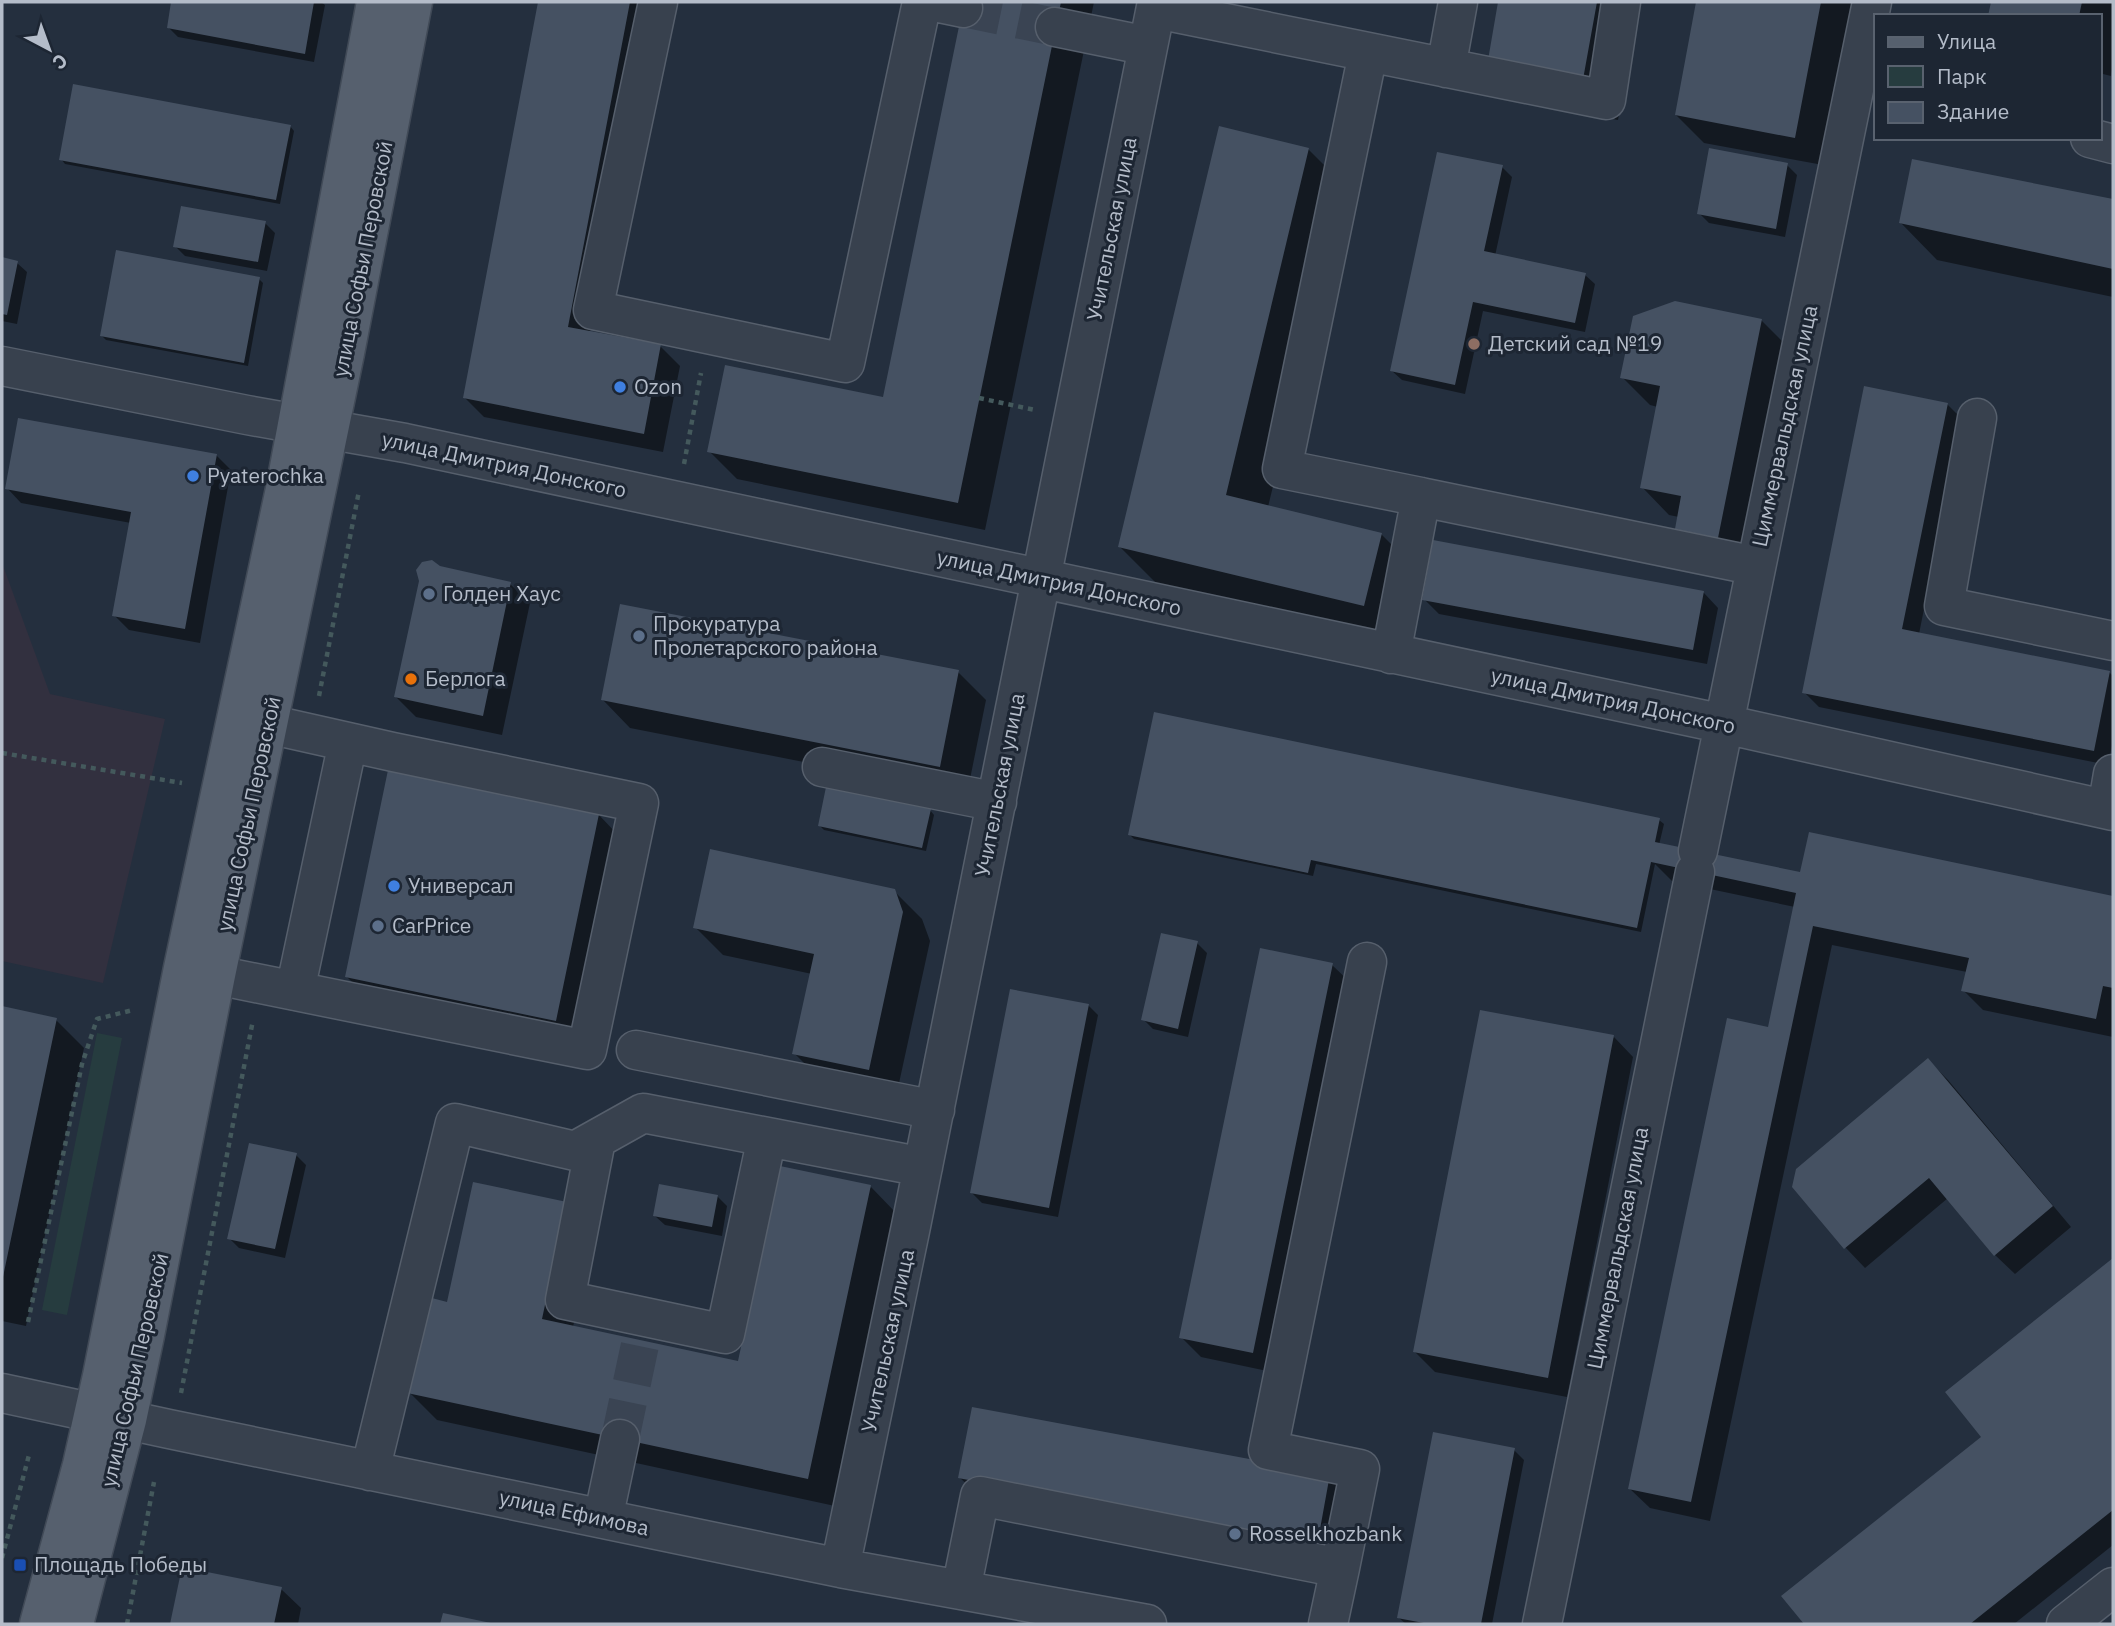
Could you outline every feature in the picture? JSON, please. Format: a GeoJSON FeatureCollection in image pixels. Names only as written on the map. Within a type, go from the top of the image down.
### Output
{"type":"FeatureCollection","features":[{"type":"Feature","properties":{"kind":"main road","name":"улица Софьи Перовской"},"geometry":{"type":"LineString","coordinates":[[74,1624],[110,1416],[216,975],[268,724],[376,2]]}},
{"type":"Feature","properties":{"kind":"main road","name":"улица Софьи Перовской"},"geometry":{"type":"LineString","coordinates":[[39,1624],[82,1465],[110,1416],[103,1376],[183,968],[413,2]]}},
{"type":"Feature","properties":{"kind":"street"},"geometry":{"type":"LineString","coordinates":[[658,2],[593,310],[845,363],[922,2]]}},
{"type":"Feature","properties":{"kind":"street"},"geometry":{"type":"LineString","coordinates":[[1446,68],[1458,2]]}},
{"type":"Feature","properties":{"kind":"street"},"geometry":{"type":"LineString","coordinates":[[1157,5],[1368,53],[1606,100],[1621,2]]}},
{"type":"Feature","properties":{"kind":"street","name":"Циммервальдская улица"},"geometry":{"type":"LineString","coordinates":[[1542,1624],[1756,566],[1866,86],[1872,2]]}},
{"type":"Feature","properties":{"kind":"street","name":"Учительская улица"},"geometry":{"type":"LineString","coordinates":[[840,1568],[1157,5]]}},
{"type":"Feature","properties":{"kind":"street"},"geometry":{"type":"LineString","coordinates":[[1055,27],[1148,46]]}},
{"type":"Feature","properties":{"kind":"street"},"geometry":{"type":"LineString","coordinates":[[1368,53],[1282,469],[1756,566]]}},
{"type":"Feature","properties":{"kind":"street","name":"улица Дмитрия Донского"},"geometry":{"type":"LineString","coordinates":[[2,366],[405,443],[1724,724],[2111,798]]}},
{"type":"Feature","properties":{"kind":"street"},"geometry":{"type":"LineString","coordinates":[[1977,418],[1944,606],[2113,641]]}},
{"type":"Feature","properties":{"kind":"street"},"geometry":{"type":"LineString","coordinates":[[1391,654],[1421,497]]}},
{"type":"Feature","properties":{"kind":"street"},"geometry":{"type":"LineString","coordinates":[[216,975],[587,1050],[639,803],[268,724]]}},
{"type":"Feature","properties":{"kind":"street"},"geometry":{"type":"LineString","coordinates":[[295,991],[348,742]]}},
{"type":"Feature","properties":{"kind":"street"},"geometry":{"type":"LineString","coordinates":[[822,767],[997,802]]}},
{"type":"Feature","properties":{"kind":"street"},"geometry":{"type":"LineString","coordinates":[[1328,1624],[1360,1469],[1268,1450],[1367,962]]}},
{"type":"Feature","properties":{"kind":"street"},"geometry":{"type":"LineString","coordinates":[[636,1051],[935,1110]]}},
{"type":"Feature","properties":{"kind":"street"},"geometry":{"type":"LineString","coordinates":[[370,1471],[455,1123],[575,1151],[643,1113],[923,1167]]}},
{"type":"Feature","properties":{"kind":"street"},"geometry":{"type":"LineString","coordinates":[[596,1140],[565,1300],[643,1329],[725,1334],[767,1137]]}},
{"type":"Feature","properties":{"kind":"street","name":"улица Ефимова"},"geometry":{"type":"LineString","coordinates":[[2,1393],[840,1568],[1147,1624]]}},
{"type":"Feature","properties":{"kind":"street"},"geometry":{"type":"LineString","coordinates":[[603,1519],[620,1439]]}},
{"type":"Feature","properties":{"kind":"street"},"geometry":{"type":"LineString","coordinates":[[961,1590],[980,1496],[1340,1568]]}},
{"type":"Feature","properties":{"kind":"street"},"geometry":{"type":"LineString","coordinates":[[2066,1624],[2113,1587]]}},
{"type":"Feature","properties":{"kind":"path"},"geometry":{"type":"LineString","coordinates":[[677,501],[708,334]]}},
{"type":"Feature","properties":{"kind":"path"},"geometry":{"type":"LineString","coordinates":[[979,398],[1073,419]]}},
{"type":"Feature","properties":{"kind":"path"},"geometry":{"type":"LineString","coordinates":[[2,753],[182,783]]}},
{"type":"Feature","properties":{"kind":"path"},"geometry":{"type":"LineString","coordinates":[[28,1322],[82,1064],[97,1019],[133,1010]]}},
{"type":"Feature","properties":{"kind":"path"},"geometry":{"type":"LineString","coordinates":[[2,1558],[29,1455]]}},
{"type":"Feature","properties":{"kind":"path"},"geometry":{"type":"LineString","coordinates":[[127,1624],[154,1482]]}},
{"type":"Feature","properties":{"kind":"shaded area"},"geometry":{"type":"Polygon","coordinates":[[[2,563],[50,694],[165,719],[103,983],[2,961],[2,563]]]}},
{"type":"Feature","properties":{"kind":"green space"},"geometry":{"type":"Polygon","coordinates":[[[97,1033],[122,1038],[67,1315],[42,1310],[97,1033]]]}},
{"type":"Feature","properties":{"kind":"building"},"geometry":{"type":"Polygon","coordinates":[[[171,2],[314,2],[305,54],[167,28],[171,2]]]}},
{"type":"Feature","properties":{"kind":"building"},"geometry":{"type":"Polygon","coordinates":[[[538,2],[630,2],[568,327],[661,344],[644,434],[463,398],[538,2]]]}},
{"type":"Feature","properties":{"kind":"building"},"geometry":{"type":"Polygon","coordinates":[[[964,2],[1061,2],[958,503],[707,452],[725,365],[883,397],[964,2]]]}},
{"type":"Feature","properties":{"kind":"building"},"geometry":{"type":"Polygon","coordinates":[[[1498,2],[1597,2],[1582,85],[1487,66],[1498,2]]]}},
{"type":"Feature","properties":{"kind":"building"},"geometry":{"type":"Polygon","coordinates":[[[1696,2],[1821,2],[1795,138],[1675,115],[1696,2]]]}},
{"type":"Feature","properties":{"kind":"building"},"geometry":{"type":"Polygon","coordinates":[[[1991,2],[2082,2],[2079,14],[1988,14],[1991,2]]]}},
{"type":"Feature","properties":{"kind":"building"},"geometry":{"type":"Polygon","coordinates":[[[73,84],[291,125],[276,200],[59,160],[73,84]]]}},
{"type":"Feature","properties":{"kind":"building"},"geometry":{"type":"Polygon","coordinates":[[[1219,126],[1309,148],[1226,495],[1382,533],[1364,606],[1118,547],[1219,126]]]}},
{"type":"Feature","properties":{"kind":"building"},"geometry":{"type":"Polygon","coordinates":[[[1709,148],[1788,163],[1776,229],[1697,214],[1709,148]]]}},
{"type":"Feature","properties":{"kind":"building"},"geometry":{"type":"Polygon","coordinates":[[[1437,152],[1503,165],[1484,251],[1586,273],[1575,323],[1473,302],[1455,385],[1390,371],[1437,152]]]}},
{"type":"Feature","properties":{"kind":"building"},"geometry":{"type":"Polygon","coordinates":[[[1912,159],[2113,199],[2113,269],[1899,223],[1912,159]]]}},
{"type":"Feature","properties":{"kind":"building"},"geometry":{"type":"Polygon","coordinates":[[[181,206],[266,221],[258,262],[173,247],[181,206]]]}},
{"type":"Feature","properties":{"kind":"building"},"geometry":{"type":"Polygon","coordinates":[[[116,250],[260,277],[244,363],[100,336],[116,250]]]}},
{"type":"Feature","properties":{"kind":"building"},"geometry":{"type":"Polygon","coordinates":[[[2,257],[18,261],[7,315],[2,314],[2,257]]]}},
{"type":"Feature","properties":{"kind":"building"},"geometry":{"type":"Polygon","coordinates":[[[1675,301],[1762,319],[1718,538],[1675,529],[1681,496],[1640,488],[1660,386],[1620,378],[1633,316],[1675,301]]]}},
{"type":"Feature","properties":{"kind":"building"},"geometry":{"type":"Polygon","coordinates":[[[1864,386],[1948,403],[1902,629],[2110,671],[2094,751],[1802,693],[1864,386]]]}},
{"type":"Feature","properties":{"kind":"building"},"geometry":{"type":"Polygon","coordinates":[[[18,418],[217,454],[185,629],[112,616],[131,512],[5,489],[18,418]]]}},
{"type":"Feature","properties":{"kind":"building"},"geometry":{"type":"Polygon","coordinates":[[[1433,540],[1704,591],[1693,650],[1422,600],[1433,540]]]}},
{"type":"Feature","properties":{"kind":"building"},"geometry":{"type":"Polygon","coordinates":[[[432,560],[440,566],[511,582],[483,716],[394,697],[419,581],[416,570],[422,562],[432,560]]]}},
{"type":"Feature","properties":{"kind":"building"},"geometry":{"type":"Polygon","coordinates":[[[620,604],[959,670],[940,767],[601,700],[620,604]]]}},
{"type":"Feature","properties":{"kind":"building"},"geometry":{"type":"Polygon","coordinates":[[[1154,712],[1660,818],[1655,842],[1800,872],[1809,832],[2113,896],[2113,988],[2103,986],[2096,1019],[1961,991],[1969,958],[1813,926],[1691,1502],[1628,1489],[1727,1018],[1768,1027],[1796,893],[1651,862],[1637,928],[1311,860],[1308,873],[1128,835],[1154,712]]]}},
{"type":"Feature","properties":{"kind":"building"},"geometry":{"type":"Polygon","coordinates":[[[388,770],[599,814],[556,1021],[345,977],[388,770]]]}},
{"type":"Feature","properties":{"kind":"building"},"geometry":{"type":"Polygon","coordinates":[[[826,787],[931,809],[922,848],[818,826],[826,787]]]}},
{"type":"Feature","properties":{"kind":"building"},"geometry":{"type":"Polygon","coordinates":[[[710,849],[895,889],[903,912],[869,1070],[792,1054],[814,954],[693,928],[710,849]]]}},
{"type":"Feature","properties":{"kind":"building"},"geometry":{"type":"Polygon","coordinates":[[[1161,933],[1198,941],[1178,1029],[1141,1020],[1161,933]]]}},
{"type":"Feature","properties":{"kind":"building"},"geometry":{"type":"Polygon","coordinates":[[[1260,948],[1333,963],[1253,1353],[1179,1338],[1260,948]]]}},
{"type":"Feature","properties":{"kind":"building"},"geometry":{"type":"Polygon","coordinates":[[[1010,989],[1089,1004],[1049,1208],[970,1193],[1010,989]]]}},
{"type":"Feature","properties":{"kind":"building"},"geometry":{"type":"Polygon","coordinates":[[[2,1006],[57,1018],[3,1277],[2,1277],[2,1006]]]}},
{"type":"Feature","properties":{"kind":"building"},"geometry":{"type":"Polygon","coordinates":[[[1480,1010],[1614,1035],[1548,1378],[1413,1352],[1480,1010]]]}},
{"type":"Feature","properties":{"kind":"building"},"geometry":{"type":"Polygon","coordinates":[[[1928,1058],[2053,1206],[1994,1256],[1929,1178],[1844,1249],[1792,1187],[1796,1169],[1928,1058]]]}},
{"type":"Feature","properties":{"kind":"building"},"geometry":{"type":"Polygon","coordinates":[[[249,1143],[297,1153],[275,1249],[227,1239],[249,1143]]]}},
{"type":"Feature","properties":{"kind":"building"},"geometry":{"type":"Polygon","coordinates":[[[780,1166],[871,1185],[808,1479],[407,1393],[428,1297],[447,1302],[473,1182],[567,1202],[542,1319],[738,1361],[780,1166]]]}},
{"type":"Feature","properties":{"kind":"building"},"geometry":{"type":"Polygon","coordinates":[[[659,1184],[718,1195],[712,1227],[653,1216],[659,1184]]]}},
{"type":"Feature","properties":{"kind":"building"},"geometry":{"type":"Polygon","coordinates":[[[2113,1258],[2113,1510],[1970,1624],[1804,1624],[1781,1596],[1981,1437],[1945,1392],[2113,1258]]]}},
{"type":"Feature","properties":{"kind":"building"},"geometry":{"type":"Polygon","coordinates":[[[972,1407],[1330,1474],[1317,1546],[958,1478],[972,1407]]]}},
{"type":"Feature","properties":{"kind":"building"},"geometry":{"type":"Polygon","coordinates":[[[1433,1432],[1515,1448],[1481,1624],[1429,1624],[1397,1618],[1433,1432]]]}},
{"type":"Feature","properties":{"kind":"building"},"geometry":{"type":"Polygon","coordinates":[[[182,1567],[282,1587],[274,1624],[170,1624],[182,1567]]]}},
{"type":"Feature","properties":{"kind":"building"},"geometry":{"type":"Polygon","coordinates":[[[443,1613],[491,1623],[491,1624],[440,1624],[443,1613]]]}},
{"type":"Feature","properties":{"kind":"tunnel"},"geometry":{"type":"LineString","coordinates":[[963,8],[1055,27]]}},
{"type":"Feature","properties":{"kind":"tunnel"},"geometry":{"type":"LineString","coordinates":[[620,1439],[641,1340]]}},
{"type":"Feature","properties":{"kind":"place","name":"Детский сад №19"},"geometry":{"type":"Point","coordinates":[1474,344]}},
{"type":"Feature","properties":{"kind":"place","name":"Ozon"},"geometry":{"type":"Point","coordinates":[620,387]}},
{"type":"Feature","properties":{"kind":"place","name":"Pyaterochka"},"geometry":{"type":"Point","coordinates":[193,476]}},
{"type":"Feature","properties":{"kind":"place","name":"Голден Хаус"},"geometry":{"type":"Point","coordinates":[429,594]}},
{"type":"Feature","properties":{"kind":"place","name":"Прокуратура Пролетарского района"},"geometry":{"type":"Point","coordinates":[639,636]}},
{"type":"Feature","properties":{"kind":"place","name":"Берлога"},"geometry":{"type":"Point","coordinates":[411,679]}},
{"type":"Feature","properties":{"kind":"place","name":"Универсал"},"geometry":{"type":"Point","coordinates":[394,886]}},
{"type":"Feature","properties":{"kind":"place","name":"CarPrice"},"geometry":{"type":"Point","coordinates":[378,926]}},
{"type":"Feature","properties":{"kind":"place","name":"Rosselkhozbank"},"geometry":{"type":"Point","coordinates":[1235,1534]}},
{"type":"Feature","properties":{"kind":"place","name":"Площадь Победы"},"geometry":{"type":"Point","coordinates":[20,1565]}}]}
